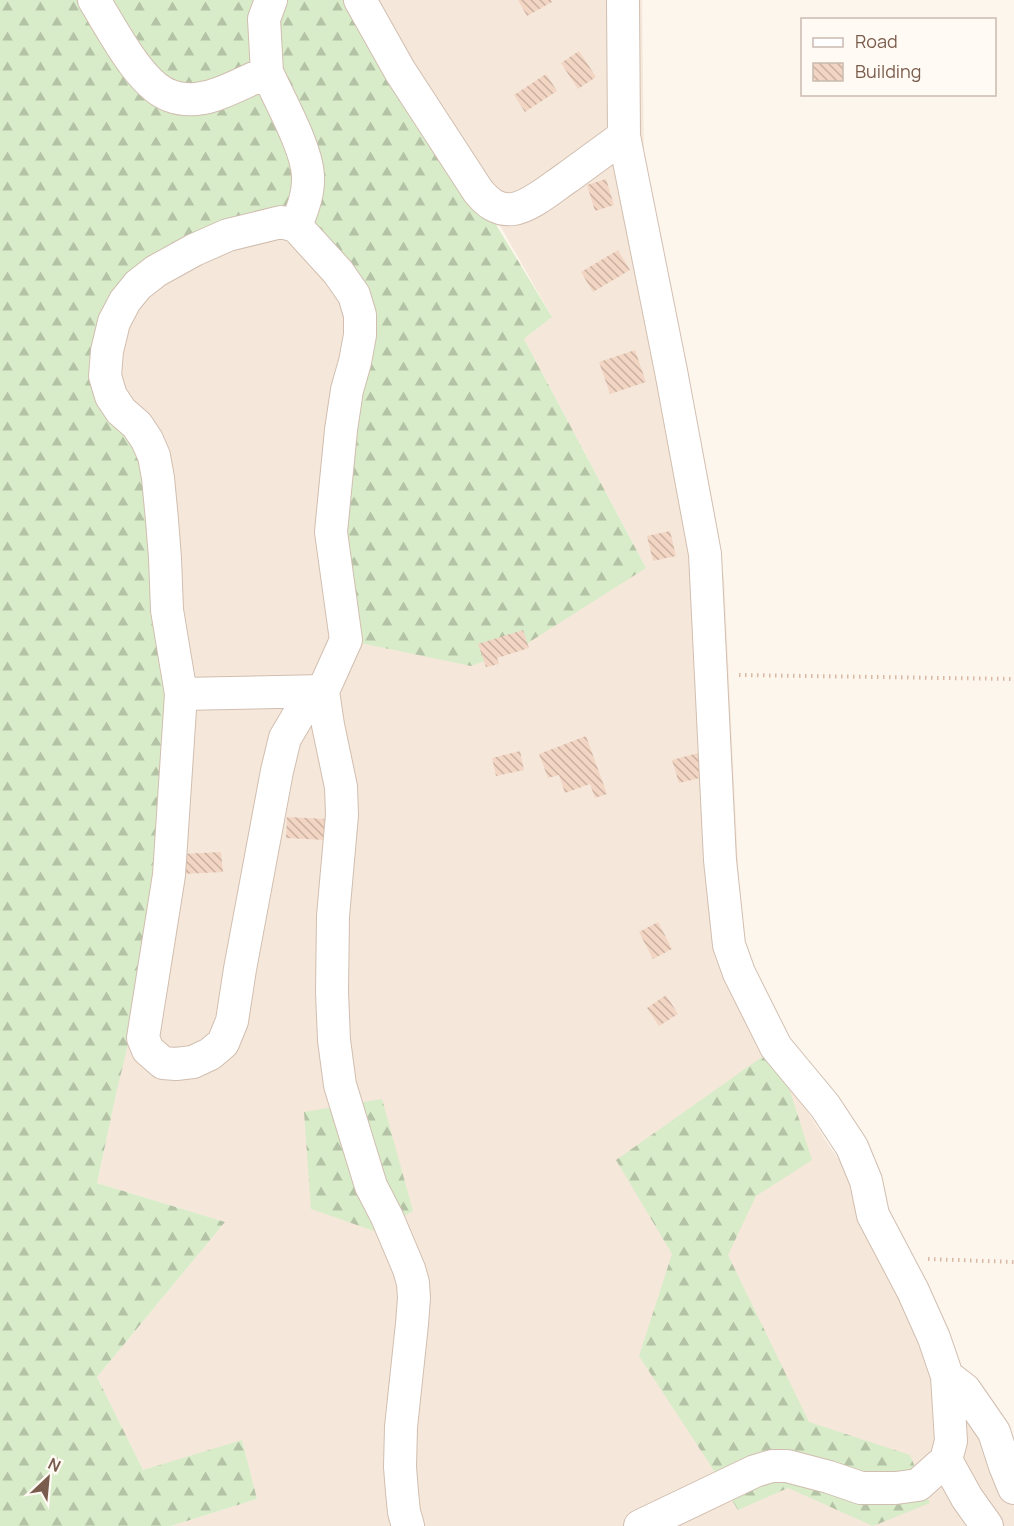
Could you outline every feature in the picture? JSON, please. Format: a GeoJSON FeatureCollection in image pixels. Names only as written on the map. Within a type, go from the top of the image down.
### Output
{"type":"FeatureCollection","features":[{"type":"Feature","properties":{"kind":"street"},"geometry":{"type":"LineString","coordinates":[[94,0],[138,69],[155,88],[171,96],[190,99],[219,94],[267,72]]}},
{"type":"Feature","properties":{"kind":"street"},"geometry":{"type":"LineString","coordinates":[[271,0],[264,19],[267,72],[295,131],[305,157],[308,176],[306,200],[297,226]]}},
{"type":"Feature","properties":{"kind":"street"},"geometry":{"type":"LineString","coordinates":[[360,0],[400,71],[464,170],[489,204],[502,209],[514,209],[530,203],[624,136]]}},
{"type":"Feature","properties":{"kind":"street"},"geometry":{"type":"LineString","coordinates":[[623,0],[624,136],[705,554],[720,860],[729,945],[739,973],[776,1047],[825,1106],[852,1147],[866,1181],[873,1215],[897,1258],[934,1338],[948,1376],[951,1441],[946,1460],[918,1485],[896,1488],[861,1488],[796,1468],[772,1466],[755,1471],[640,1526]]}},
{"type":"Feature","properties":{"kind":"street"},"geometry":{"type":"LineString","coordinates":[[281,222],[297,226],[338,272],[354,295],[360,315],[360,335],[347,390],[341,430],[331,532],[346,640],[323,691],[301,711],[285,738],[274,783],[232,1021],[223,1043],[210,1054],[193,1062],[164,1063],[148,1050],[143,1038],[169,875],[181,694],[167,610],[162,520],[154,456],[137,425],[121,411],[111,396],[105,376],[107,351],[114,322],[125,301],[138,285],[156,271],[228,235],[281,222]]}},
{"type":"Feature","properties":{"kind":"street"},"geometry":{"type":"LineString","coordinates":[[181,694],[323,691]]}},
{"type":"Feature","properties":{"kind":"street"},"geometry":{"type":"LineString","coordinates":[[323,691],[341,787],[342,815],[333,916],[332,992],[334,1040],[340,1085],[371,1186],[387,1217],[413,1283],[412,1324],[400,1427],[402,1492],[408,1526]]}},
{"type":"Feature","properties":{"kind":"street"},"geometry":{"type":"LineString","coordinates":[[948,1376],[965,1390],[993,1432],[1014,1488]]}},
{"type":"Feature","properties":{"kind":"street"},"geometry":{"type":"LineString","coordinates":[[946,1460],[987,1526]]}},
{"type":"Feature","properties":{"kind":"path"},"geometry":{"type":"LineString","coordinates":[[711,674],[1014,679]]}},
{"type":"Feature","properties":{"kind":"path"},"geometry":{"type":"LineString","coordinates":[[897,1258],[1014,1262]]}},
{"type":"Feature","properties":{"kind":"shaded area"},"geometry":{"type":"Polygon","coordinates":[[[365,0],[642,0],[644,162],[691,396],[724,579],[739,885],[749,970],[785,1077],[830,1147],[874,1208],[1014,1474],[1014,1526],[171,1526],[257,1499],[242,1441],[143,1470],[97,1377],[225,1222],[97,1183],[117,1090],[111,396],[125,301],[281,222],[646,568],[524,339],[552,317],[483,196],[365,0]]]}},
{"type":"Feature","properties":{"kind":"green space"},"geometry":{"type":"Polygon","coordinates":[[[0,0],[360,0],[552,317],[524,339],[646,568],[520,648],[471,666],[346,640],[331,532],[360,335],[297,226],[228,235],[114,322],[121,411],[162,520],[169,875],[97,1183],[225,1222],[97,1377],[143,1470],[242,1440],[257,1499],[171,1526],[0,1526],[0,0]]]}},
{"type":"Feature","properties":{"kind":"green space"},"geometry":{"type":"Polygon","coordinates":[[[776,1047],[812,1160],[756,1196],[728,1255],[809,1422],[910,1455],[930,1503],[873,1526],[788,1488],[738,1510],[639,1356],[672,1254],[616,1160],[776,1047]]]}},
{"type":"Feature","properties":{"kind":"green space"},"geometry":{"type":"Polygon","coordinates":[[[382,1099],[413,1211],[377,1232],[311,1209],[304,1112],[382,1099]]]}},
{"type":"Feature","properties":{"kind":"building"},"geometry":{"type":"Polygon","coordinates":[[[518,0],[551,0],[552,2],[527,16],[518,0]]]}},
{"type":"Feature","properties":{"kind":"building"},"geometry":{"type":"Polygon","coordinates":[[[579,51],[596,77],[578,89],[561,63],[579,51]]]}},
{"type":"Feature","properties":{"kind":"building"},"geometry":{"type":"Polygon","coordinates":[[[546,74],[557,91],[525,112],[514,95],[546,74]]]}},
{"type":"Feature","properties":{"kind":"building"},"geometry":{"type":"Polygon","coordinates":[[[606,179],[614,205],[595,211],[587,185],[606,179]]]}},
{"type":"Feature","properties":{"kind":"building"},"geometry":{"type":"Polygon","coordinates":[[[618,250],[630,270],[593,292],[581,272],[618,250]]]}},
{"type":"Feature","properties":{"kind":"building"},"geometry":{"type":"Polygon","coordinates":[[[635,350],[646,382],[610,394],[599,362],[635,350]]]}},
{"type":"Feature","properties":{"kind":"building"},"geometry":{"type":"Polygon","coordinates":[[[670,531],[676,556],[653,561],[647,536],[670,531]]]}},
{"type":"Feature","properties":{"kind":"building"},"geometry":{"type":"Polygon","coordinates":[[[523,630],[529,648],[497,658],[499,664],[486,667],[478,644],[523,630]]]}},
{"type":"Feature","properties":{"kind":"building"},"geometry":{"type":"Polygon","coordinates":[[[586,736],[607,794],[595,798],[590,784],[565,793],[559,775],[548,778],[539,754],[586,736]]]}},
{"type":"Feature","properties":{"kind":"building"},"geometry":{"type":"Polygon","coordinates":[[[520,751],[524,770],[496,776],[492,758],[520,751]]]}},
{"type":"Feature","properties":{"kind":"building"},"geometry":{"type":"Polygon","coordinates":[[[698,753],[704,777],[679,783],[672,760],[698,753]]]}},
{"type":"Feature","properties":{"kind":"building"},"geometry":{"type":"Polygon","coordinates":[[[287,817],[326,819],[325,840],[286,838],[287,817]]]}},
{"type":"Feature","properties":{"kind":"building"},"geometry":{"type":"Polygon","coordinates":[[[221,852],[223,872],[181,874],[180,854],[221,852]]]}},
{"type":"Feature","properties":{"kind":"building"},"geometry":{"type":"Polygon","coordinates":[[[658,922],[672,949],[653,959],[639,932],[658,922]]]}},
{"type":"Feature","properties":{"kind":"building"},"geometry":{"type":"Polygon","coordinates":[[[666,995],[678,1014],[659,1026],[647,1008],[666,995]]]}}]}
